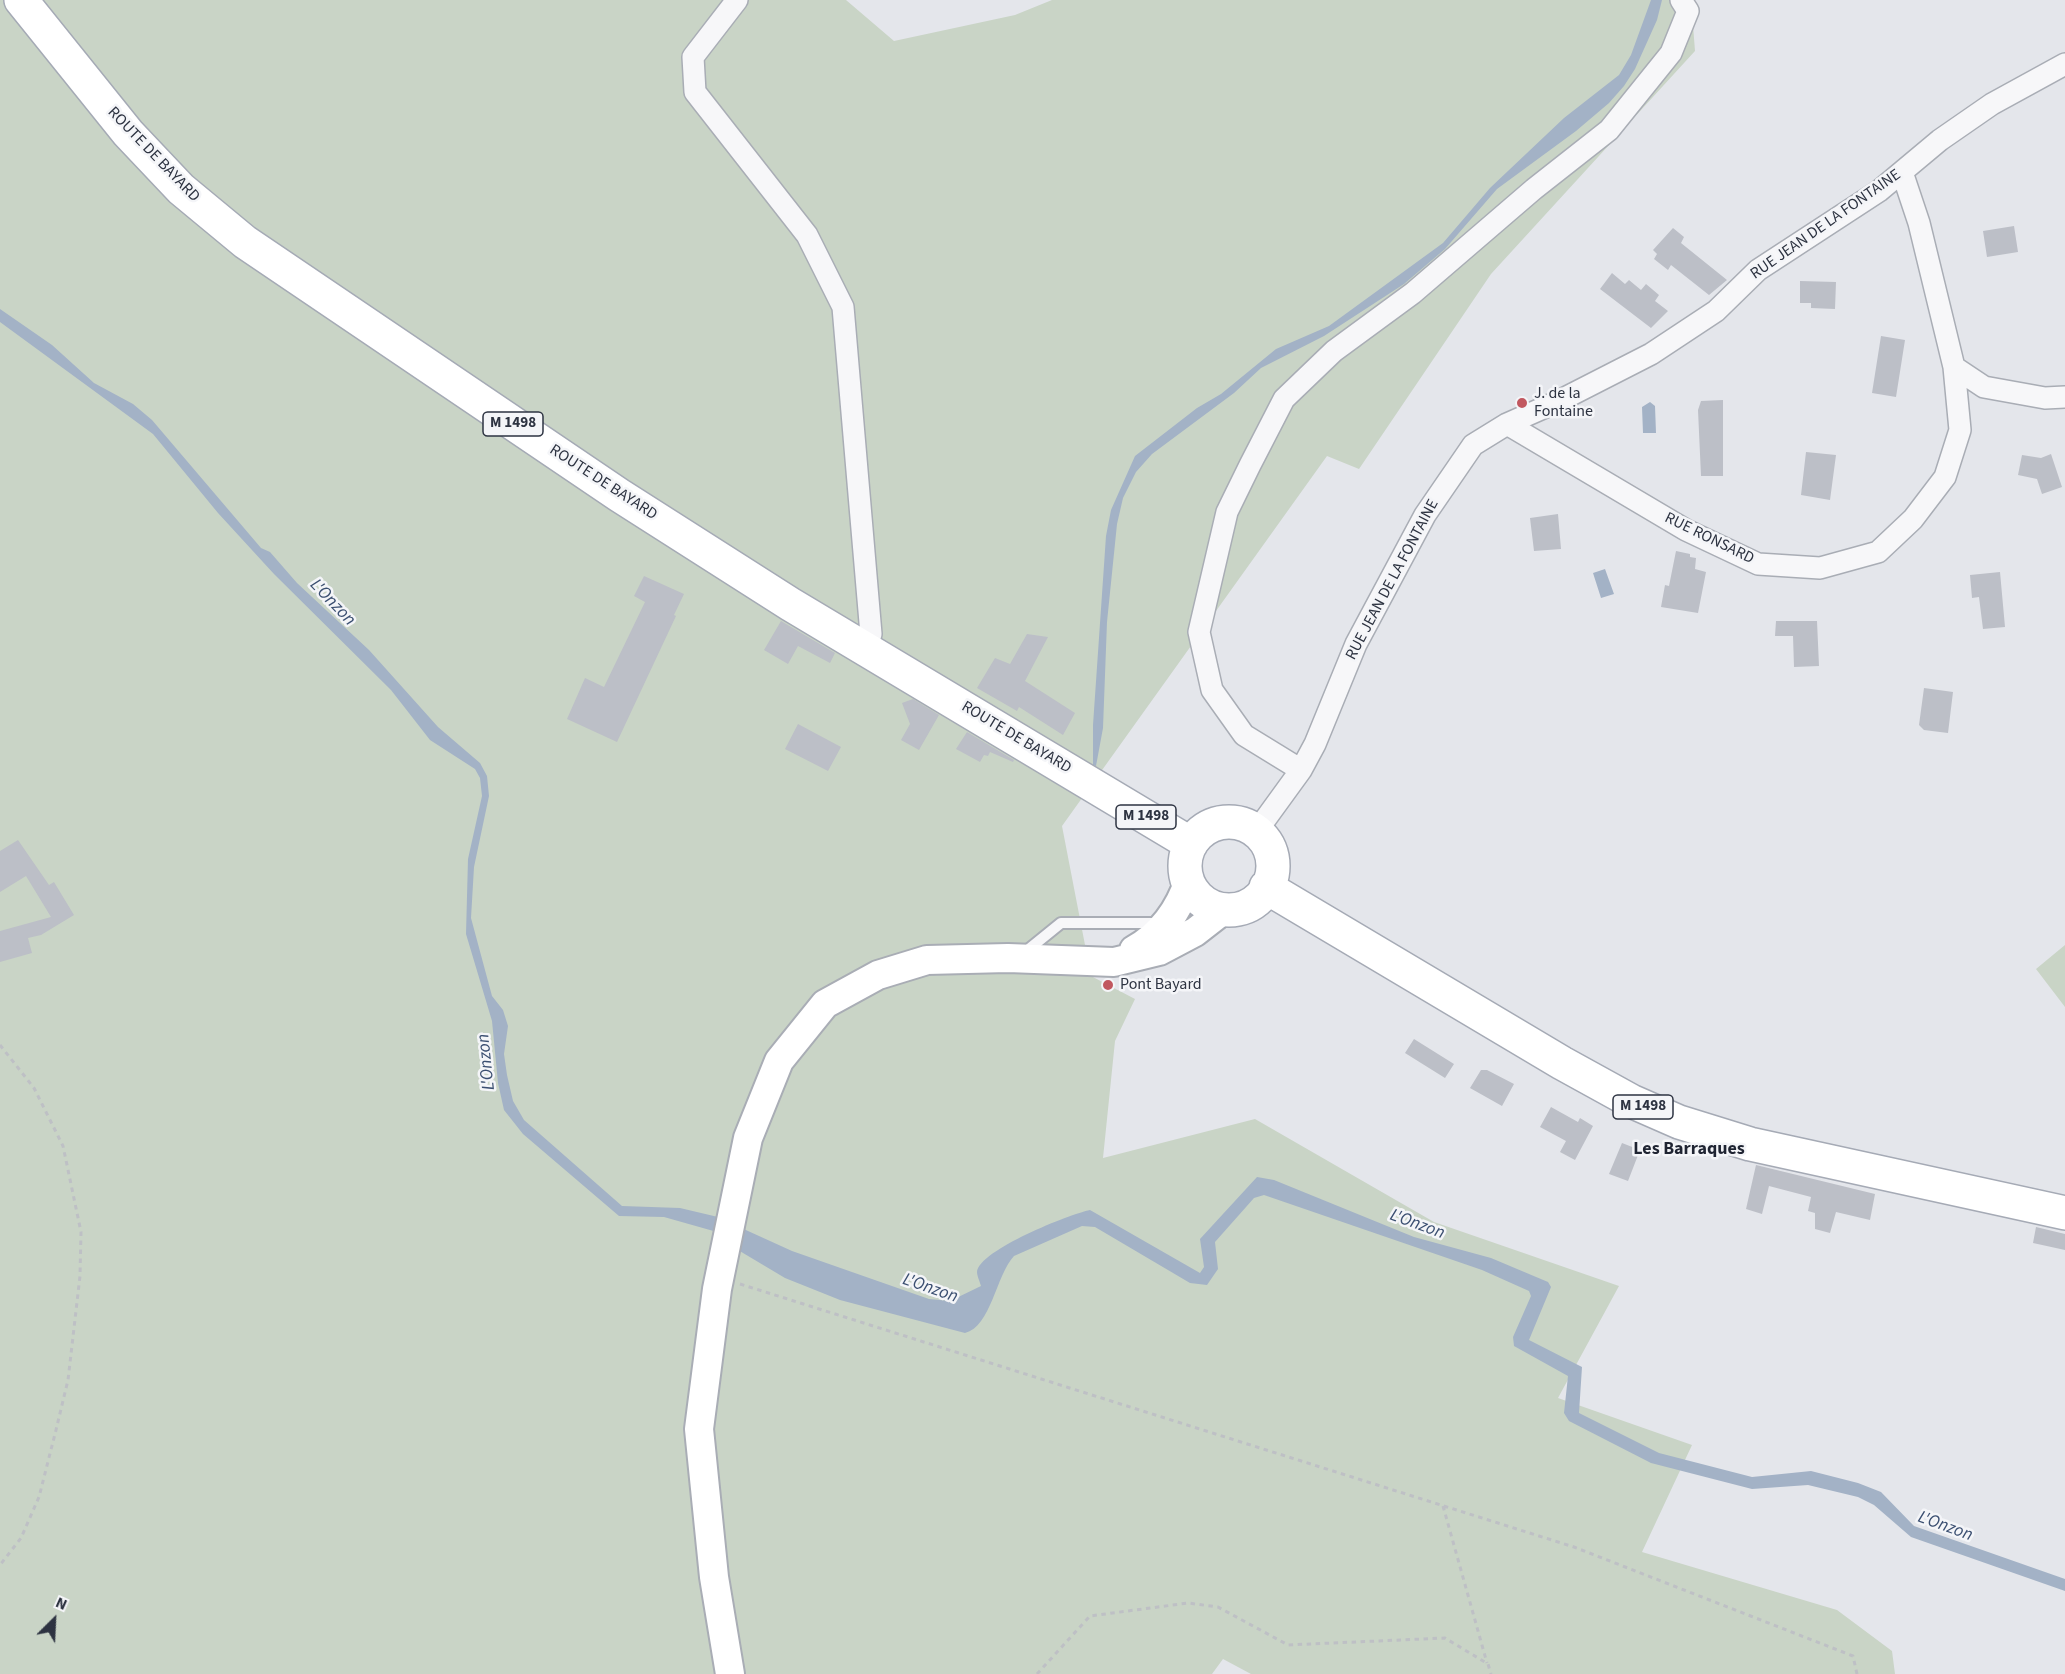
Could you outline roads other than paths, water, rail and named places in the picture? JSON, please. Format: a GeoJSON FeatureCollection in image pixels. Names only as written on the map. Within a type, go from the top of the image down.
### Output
{"type":"FeatureCollection","features":[{"type":"Feature","properties":{"kind":"main road","name":"ROUTE DE BAYARD"},"geometry":{"type":"LineString","coordinates":[[21,0],[128,133],[181,189],[245,242],[619,495],[865,649],[1191,844]]}},
{"type":"Feature","properties":{"kind":"main road","name":"M 1498"},"geometry":{"type":"LineString","coordinates":[[1189,880],[1186,866],[1187,852],[1202,831],[1228,821],[1244,825],[1256,832]]}},
{"type":"Feature","properties":{"kind":"main road"},"geometry":{"type":"LineString","coordinates":[[1189,880],[1202,900],[1222,911],[1241,910],[1255,903],[1272,875],[1274,858],[1267,844],[1256,832]]}},
{"type":"Feature","properties":{"kind":"main road"},"geometry":{"type":"LineString","coordinates":[[1114,962],[1144,944],[1168,922],[1182,900],[1189,880]]}},
{"type":"Feature","properties":{"kind":"main road","name":"M 1498"},"geometry":{"type":"LineString","coordinates":[[1266,887],[1562,1063],[1631,1101],[1678,1122],[1750,1144],[2065,1214]]}},
{"type":"Feature","properties":{"kind":"main road"},"geometry":{"type":"LineString","coordinates":[[730,1674],[714,1577],[699,1429],[723,1263],[748,1138],[779,1061],[825,1004],[878,975],[927,960],[1012,959],[1114,962],[1159,951],[1202,928],[1222,911]]}},
{"type":"Feature","properties":{"kind":"street"},"geometry":{"type":"LineString","coordinates":[[737,0],[693,57],[695,92],[807,235],[843,307],[871,634],[865,649]]}},
{"type":"Feature","properties":{"kind":"street"},"geometry":{"type":"LineString","coordinates":[[1301,770],[1245,735],[1212,690],[1199,632],[1227,512],[1250,465],[1284,399],[1334,351],[1413,293],[1534,189],[1609,130],[1671,53],[1688,11],[1681,0]]}},
{"type":"Feature","properties":{"kind":"street","name":"RUE JEAN DE LA FONTAINE"},"geometry":{"type":"LineString","coordinates":[[1256,832],[1301,770],[1315,744],[1356,644],[1425,515],[1473,445],[1507,424],[1559,401],[1651,354],[1716,311],[1758,270],[1879,191],[1940,140],[1992,104],[2065,64]]}},
{"type":"Feature","properties":{"kind":"street","name":"RUE RONSARD"},"geometry":{"type":"LineString","coordinates":[[1507,424],[1686,530],[1758,564],[1820,568],[1878,552],[1913,519],[1945,477],[1960,430],[1954,367],[1919,223],[1902,172]]}},
{"type":"Feature","properties":{"kind":"street"},"geometry":{"type":"LineString","coordinates":[[1954,367],[1984,387],[2045,398],[2065,397]]}},
{"type":"Feature","properties":{"kind":"lane"},"geometry":{"type":"LineString","coordinates":[[1012,959],[1061,923],[1168,922]]}},
{"type":"Feature","properties":{"kind":"water"},"geometry":{"type":"Polygon","coordinates":[[[1651,0],[1662,0],[1657,20],[1635,69],[1609,103],[1576,131],[1497,189],[1445,249],[1404,284],[1324,336],[1261,368],[1234,393],[1152,454],[1136,472],[1123,498],[1117,524],[1107,622],[1103,728],[1096,766],[1093,765],[1093,725],[1106,536],[1111,510],[1135,456],[1197,408],[1221,394],[1276,349],[1329,326],[1443,243],[1490,188],[1564,118],[1619,75],[1631,55],[1651,0]]]}},
{"type":"Feature","properties":{"kind":"water"},"geometry":{"type":"Polygon","coordinates":[[[0,309],[52,345],[94,383],[133,404],[152,420],[261,548],[270,552],[297,583],[369,650],[438,727],[480,763],[487,776],[489,796],[474,867],[471,918],[492,996],[503,1010],[508,1026],[504,1054],[513,1101],[524,1120],[622,1206],[680,1208],[718,1217],[717,1232],[664,1217],[619,1216],[523,1134],[504,1110],[498,1083],[492,1021],[466,934],[468,859],[482,796],[480,778],[475,769],[430,740],[391,690],[274,574],[218,513],[153,434],[0,322],[0,309]]]}},
{"type":"Feature","properties":{"kind":"water"},"geometry":{"type":"Polygon","coordinates":[[[1650,402],[1655,406],[1656,433],[1643,433],[1642,407],[1650,402]]]}},
{"type":"Feature","properties":{"kind":"water"},"geometry":{"type":"Polygon","coordinates":[[[1605,569],[1614,594],[1601,598],[1593,573],[1605,569]]]}},
{"type":"Feature","properties":{"kind":"water"},"geometry":{"type":"Polygon","coordinates":[[[1257,1177],[1274,1180],[1414,1237],[1491,1258],[1548,1282],[1551,1287],[1529,1340],[1582,1367],[1579,1413],[1659,1453],[1752,1477],[1811,1471],[1858,1483],[1881,1492],[1914,1526],[2065,1579],[2065,1591],[1911,1537],[1874,1505],[1858,1497],[1808,1485],[1752,1489],[1651,1463],[1569,1421],[1564,1413],[1568,1376],[1514,1346],[1513,1337],[1531,1296],[1529,1291],[1482,1270],[1264,1195],[1254,1198],[1215,1242],[1218,1269],[1207,1285],[1190,1283],[1095,1227],[1082,1226],[1014,1256],[1002,1275],[981,1321],[974,1329],[965,1333],[840,1300],[785,1278],[733,1247],[737,1226],[792,1251],[929,1299],[950,1301],[981,1286],[977,1272],[982,1263],[1008,1244],[1064,1218],[1090,1210],[1200,1273],[1204,1267],[1200,1239],[1257,1177]]]}},
{"type":"Feature","properties":{"kind":"place","name":"J. de la Fontaine"},"geometry":{"type":"Point","coordinates":[1522,403]}},
{"type":"Feature","properties":{"kind":"place","name":"Pont Bayard"},"geometry":{"type":"Point","coordinates":[1108,985]}},
{"type":"Feature","properties":{"kind":"district","name":"Les Barraques"},"geometry":{"type":"Point","coordinates":[1689,1150]}},
{"type":"Feature","properties":{"kind":"water label","name":"L'Onzon"},"geometry":{"type":"Point","coordinates":[332,603]}},
{"type":"Feature","properties":{"kind":"water label","name":"L'Onzon"},"geometry":{"type":"Point","coordinates":[487,1062]}},
{"type":"Feature","properties":{"kind":"water label","name":"L'Onzon"},"geometry":{"type":"Point","coordinates":[1417,1225]}},
{"type":"Feature","properties":{"kind":"water label","name":"L'Onzon"},"geometry":{"type":"Point","coordinates":[930,1289]}},
{"type":"Feature","properties":{"kind":"water label","name":"L'Onzon"},"geometry":{"type":"Point","coordinates":[1945,1527]}}]}
